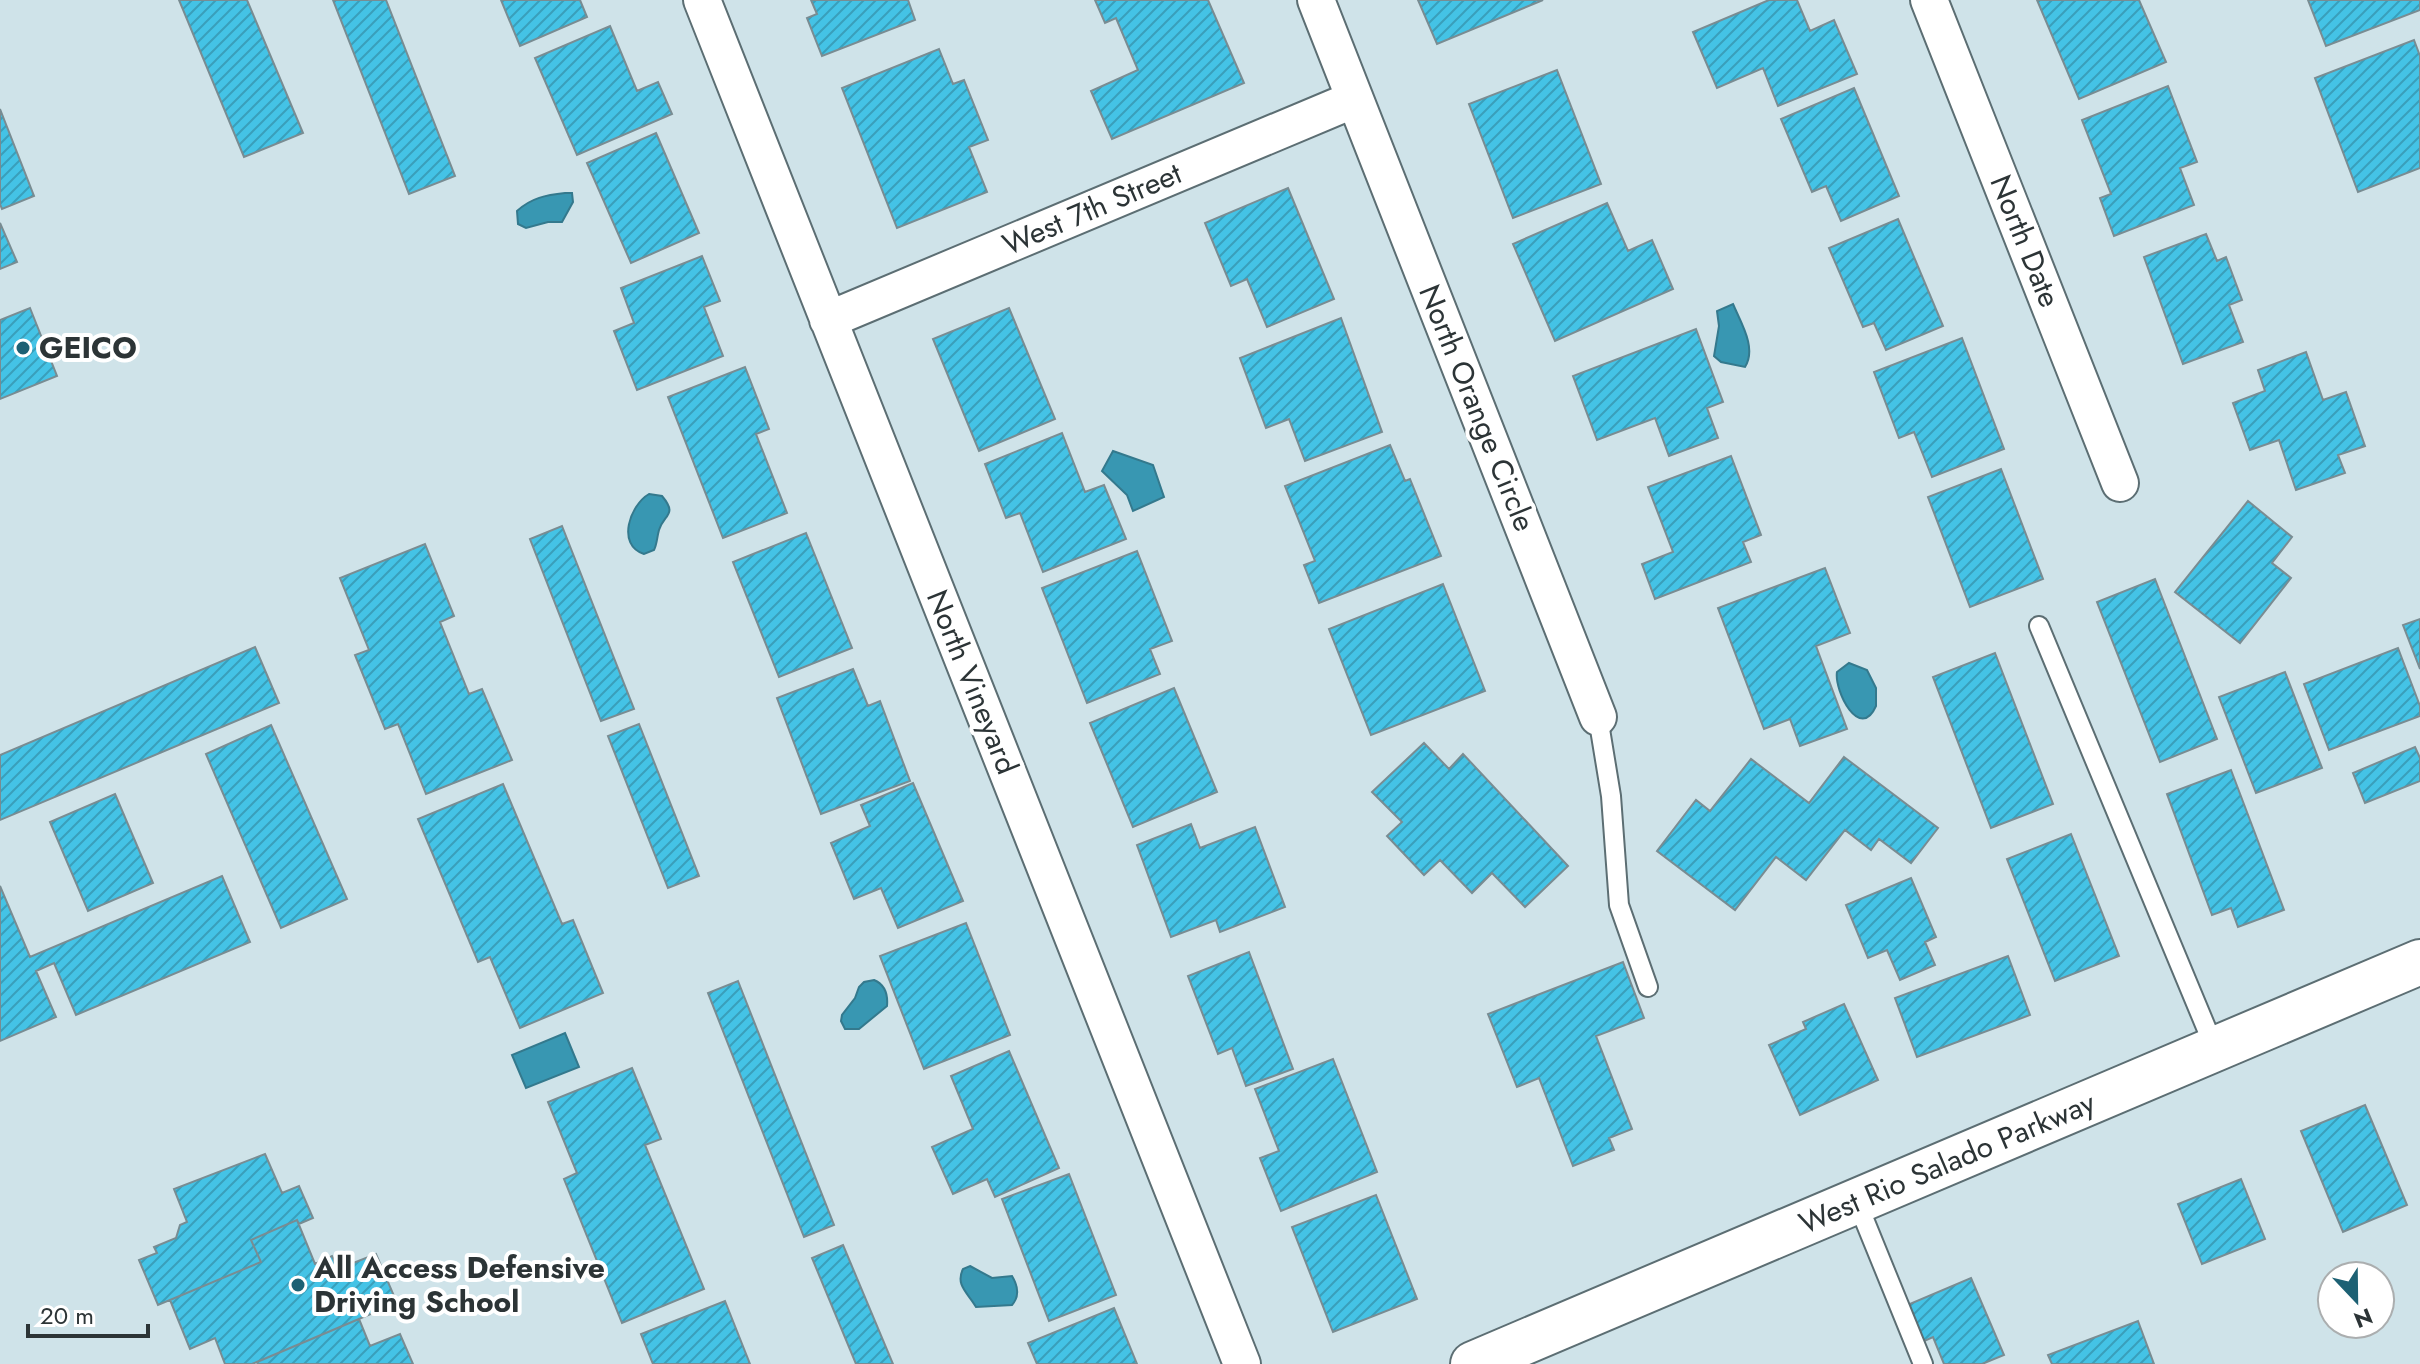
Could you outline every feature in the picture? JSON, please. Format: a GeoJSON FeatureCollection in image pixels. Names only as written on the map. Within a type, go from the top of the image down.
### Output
{"type":"FeatureCollection","features":[{"type":"Feature","properties":{"kind":"main road","name":"West Rio Salado Parkway"},"geometry":{"type":"LineString","coordinates":[[1473,1364],[2420,962]]}},
{"type":"Feature","properties":{"kind":"street","name":"North Vineyard"},"geometry":{"type":"LineString","coordinates":[[702,0],[1242,1364]]}},
{"type":"Feature","properties":{"kind":"street","name":"North Orange Circle"},"geometry":{"type":"LineString","coordinates":[[1316,0],[1598,717]]}},
{"type":"Feature","properties":{"kind":"street","name":"North Date"},"geometry":{"type":"LineString","coordinates":[[1929,0],[2120,483]]}},
{"type":"Feature","properties":{"kind":"street","name":"West 7th Street"},"geometry":{"type":"LineString","coordinates":[[828,320],[1355,99]]}},
{"type":"Feature","properties":{"kind":"lane"},"geometry":{"type":"LineString","coordinates":[[2039,626],[2215,1049]]}},
{"type":"Feature","properties":{"kind":"lane"},"geometry":{"type":"LineString","coordinates":[[1598,717],[1611,796],[1619,905],[1648,987]]}},
{"type":"Feature","properties":{"kind":"lane"},"geometry":{"type":"LineString","coordinates":[[1857,1202],[1923,1364]]}},
{"type":"Feature","properties":{"kind":"water"},"geometry":{"type":"Polygon","coordinates":[[[572,193],[573,202],[562,222],[526,228],[518,224],[517,211],[528,203],[572,193]]]}},
{"type":"Feature","properties":{"kind":"water"},"geometry":{"type":"Polygon","coordinates":[[[1733,304],[1749,344],[1745,367],[1721,362],[1714,356],[1719,326],[1717,311],[1733,304]]]}},
{"type":"Feature","properties":{"kind":"water"},"geometry":{"type":"Polygon","coordinates":[[[1113,451],[1153,465],[1164,497],[1133,511],[1127,495],[1102,471],[1113,451]]]}},
{"type":"Feature","properties":{"kind":"water"},"geometry":{"type":"Polygon","coordinates":[[[649,494],[662,496],[669,511],[659,530],[654,550],[644,554],[635,549],[628,534],[636,507],[649,494]]]}},
{"type":"Feature","properties":{"kind":"water"},"geometry":{"type":"Polygon","coordinates":[[[1849,663],[1867,670],[1876,688],[1876,706],[1870,716],[1863,719],[1849,710],[1837,680],[1837,672],[1849,663]]]}},
{"type":"Feature","properties":{"kind":"water"},"geometry":{"type":"Polygon","coordinates":[[[874,980],[885,991],[887,1006],[859,1029],[845,1029],[842,1015],[859,987],[864,982],[874,980]]]}},
{"type":"Feature","properties":{"kind":"water"},"geometry":{"type":"Polygon","coordinates":[[[565,1033],[579,1067],[526,1088],[512,1055],[565,1033]]]}},
{"type":"Feature","properties":{"kind":"water"},"geometry":{"type":"Polygon","coordinates":[[[970,1266],[992,1278],[1012,1276],[1017,1291],[1012,1305],[976,1307],[961,1280],[963,1269],[970,1266]]]}},
{"type":"Feature","properties":{"kind":"building"},"geometry":{"type":"Polygon","coordinates":[[[179,0],[247,0],[303,133],[244,157],[179,0]]]}},
{"type":"Feature","properties":{"kind":"building"},"geometry":{"type":"Polygon","coordinates":[[[333,0],[386,0],[455,176],[409,194],[333,0]]]}},
{"type":"Feature","properties":{"kind":"building"},"geometry":{"type":"Polygon","coordinates":[[[501,0],[580,0],[587,17],[520,46],[501,0]]]}},
{"type":"Feature","properties":{"kind":"building"},"geometry":{"type":"Polygon","coordinates":[[[811,0],[908,0],[915,20],[822,56],[807,18],[817,14],[811,0]]]}},
{"type":"Feature","properties":{"kind":"building"},"geometry":{"type":"Polygon","coordinates":[[[1095,0],[1208,0],[1244,83],[1112,139],[1091,91],[1138,70],[1116,18],[1105,23],[1095,0]]]}},
{"type":"Feature","properties":{"kind":"building"},"geometry":{"type":"Polygon","coordinates":[[[1418,0],[1543,0],[1437,44],[1418,0]]]}},
{"type":"Feature","properties":{"kind":"building"},"geometry":{"type":"Polygon","coordinates":[[[1769,0],[1797,0],[1810,31],[1834,20],[1857,74],[1778,106],[1763,68],[1717,88],[1693,32],[1769,0]]]}},
{"type":"Feature","properties":{"kind":"building"},"geometry":{"type":"Polygon","coordinates":[[[2037,0],[2139,0],[2166,62],[2079,99],[2037,0]]]}},
{"type":"Feature","properties":{"kind":"building"},"geometry":{"type":"Polygon","coordinates":[[[2308,0],[2420,0],[2420,10],[2326,46],[2308,0]]]}},
{"type":"Feature","properties":{"kind":"building"},"geometry":{"type":"Polygon","coordinates":[[[610,26],[637,91],[658,82],[672,114],[577,155],[535,58],[610,26]]]}},
{"type":"Feature","properties":{"kind":"building"},"geometry":{"type":"Polygon","coordinates":[[[2414,40],[2420,56],[2420,168],[2358,192],[2315,78],[2414,40]]]}},
{"type":"Feature","properties":{"kind":"building"},"geometry":{"type":"Polygon","coordinates":[[[939,49],[953,84],[964,80],[988,140],[969,147],[987,192],[897,228],[842,88],[939,49]]]}},
{"type":"Feature","properties":{"kind":"building"},"geometry":{"type":"Polygon","coordinates":[[[1557,70],[1601,184],[1513,218],[1469,104],[1557,70]]]}},
{"type":"Feature","properties":{"kind":"building"},"geometry":{"type":"Polygon","coordinates":[[[2168,86],[2197,162],[2180,168],[2194,205],[2114,236],[2100,198],[2111,194],[2082,120],[2168,86]]]}},
{"type":"Feature","properties":{"kind":"building"},"geometry":{"type":"Polygon","coordinates":[[[1854,88],[1899,196],[1841,221],[1826,186],[1812,192],[1781,119],[1854,88]]]}},
{"type":"Feature","properties":{"kind":"building"},"geometry":{"type":"Polygon","coordinates":[[[0,109],[34,196],[2,209],[0,204],[0,109]]]}},
{"type":"Feature","properties":{"kind":"building"},"geometry":{"type":"Polygon","coordinates":[[[656,133],[699,233],[631,263],[587,163],[656,133]]]}},
{"type":"Feature","properties":{"kind":"building"},"geometry":{"type":"Polygon","coordinates":[[[1288,188],[1334,299],[1267,327],[1247,279],[1231,286],[1205,223],[1288,188]]]}},
{"type":"Feature","properties":{"kind":"building"},"geometry":{"type":"Polygon","coordinates":[[[1607,203],[1628,251],[1652,240],[1673,289],[1555,341],[1513,244],[1607,203]]]}},
{"type":"Feature","properties":{"kind":"building"},"geometry":{"type":"Polygon","coordinates":[[[1898,219],[1943,326],[1886,350],[1874,323],[1863,327],[1829,248],[1898,219]]]}},
{"type":"Feature","properties":{"kind":"building"},"geometry":{"type":"Polygon","coordinates":[[[0,223],[17,262],[0,269],[0,223]]]}},
{"type":"Feature","properties":{"kind":"building"},"geometry":{"type":"Polygon","coordinates":[[[2206,234],[2217,261],[2226,257],[2242,300],[2229,305],[2243,342],[2183,364],[2144,257],[2206,234]]]}},
{"type":"Feature","properties":{"kind":"building"},"geometry":{"type":"Polygon","coordinates":[[[702,256],[720,301],[704,307],[723,356],[637,390],[614,331],[634,323],[621,288],[702,256]]]}},
{"type":"Feature","properties":{"kind":"building","name":"GEICO"},"geometry":{"type":"Polygon","coordinates":[[[30,308],[57,376],[0,399],[0,320],[30,308]]]}},
{"type":"Feature","properties":{"kind":"building"},"geometry":{"type":"Polygon","coordinates":[[[1009,308],[1055,419],[979,451],[933,339],[1009,308]]]}},
{"type":"Feature","properties":{"kind":"building"},"geometry":{"type":"Polygon","coordinates":[[[1341,318],[1382,432],[1305,461],[1289,419],[1266,428],[1240,358],[1341,318]]]}},
{"type":"Feature","properties":{"kind":"building"},"geometry":{"type":"Polygon","coordinates":[[[1696,329],[1723,402],[1707,408],[1718,438],[1669,456],[1655,418],[1597,440],[1573,376],[1696,329]]]}},
{"type":"Feature","properties":{"kind":"building"},"geometry":{"type":"Polygon","coordinates":[[[1962,338],[2004,449],[1932,477],[1914,432],[1899,438],[1874,372],[1962,338]]]}},
{"type":"Feature","properties":{"kind":"building"},"geometry":{"type":"Polygon","coordinates":[[[2306,352],[2323,400],[2346,392],[2365,446],[2338,455],[2345,473],[2296,490],[2279,440],[2250,450],[2233,403],[2265,391],[2258,370],[2306,352]]]}},
{"type":"Feature","properties":{"kind":"building"},"geometry":{"type":"Polygon","coordinates":[[[745,367],[769,429],[756,434],[787,513],[723,538],[668,397],[745,367]]]}},
{"type":"Feature","properties":{"kind":"building"},"geometry":{"type":"Polygon","coordinates":[[[1062,433],[1085,492],[1104,485],[1126,539],[1043,572],[1020,513],[1006,518],[985,464],[1062,433]]]}},
{"type":"Feature","properties":{"kind":"building"},"geometry":{"type":"Polygon","coordinates":[[[1390,445],[1405,481],[1410,479],[1441,556],[1319,603],[1304,565],[1315,561],[1285,486],[1390,445]]]}},
{"type":"Feature","properties":{"kind":"building"},"geometry":{"type":"Polygon","coordinates":[[[1731,456],[1761,535],[1743,542],[1751,562],[1655,599],[1642,564],[1673,552],[1648,487],[1731,456]]]}},
{"type":"Feature","properties":{"kind":"building"},"geometry":{"type":"Polygon","coordinates":[[[2001,469],[2043,579],[1970,607],[1928,497],[2001,469]]]}},
{"type":"Feature","properties":{"kind":"building"},"geometry":{"type":"Polygon","coordinates":[[[2248,501],[2292,537],[2272,563],[2291,578],[2240,643],[2175,592],[2248,501]]]}},
{"type":"Feature","properties":{"kind":"building"},"geometry":{"type":"Polygon","coordinates":[[[562,526],[634,709],[601,721],[530,539],[562,526]]]}},
{"type":"Feature","properties":{"kind":"building"},"geometry":{"type":"Polygon","coordinates":[[[806,533],[852,648],[779,677],[733,562],[806,533]]]}},
{"type":"Feature","properties":{"kind":"building"},"geometry":{"type":"Polygon","coordinates":[[[425,544],[454,616],[440,622],[469,694],[482,689],[512,760],[426,794],[398,724],[385,729],[355,655],[369,650],[340,578],[425,544]]]}},
{"type":"Feature","properties":{"kind":"building"},"geometry":{"type":"Polygon","coordinates":[[[1137,551],[1172,641],[1150,649],[1160,674],[1087,703],[1042,588],[1137,551]]]}},
{"type":"Feature","properties":{"kind":"building"},"geometry":{"type":"Polygon","coordinates":[[[1825,568],[1850,633],[1816,646],[1847,729],[1800,746],[1790,719],[1764,729],[1718,608],[1825,568]]]}},
{"type":"Feature","properties":{"kind":"building"},"geometry":{"type":"Polygon","coordinates":[[[2155,579],[2217,739],[2160,762],[2097,602],[2155,579]]]}},
{"type":"Feature","properties":{"kind":"building"},"geometry":{"type":"Polygon","coordinates":[[[1443,584],[1485,691],[1371,735],[1329,629],[1443,584]]]}},
{"type":"Feature","properties":{"kind":"building"},"geometry":{"type":"Polygon","coordinates":[[[2420,619],[2420,669],[2403,625],[2420,619]]]}},
{"type":"Feature","properties":{"kind":"building"},"geometry":{"type":"Polygon","coordinates":[[[255,647],[279,703],[0,820],[0,755],[255,647]]]}},
{"type":"Feature","properties":{"kind":"building"},"geometry":{"type":"Polygon","coordinates":[[[2398,648],[2420,706],[2420,716],[2329,750],[2304,684],[2398,648]]]}},
{"type":"Feature","properties":{"kind":"building"},"geometry":{"type":"Polygon","coordinates":[[[1995,653],[2053,804],[1991,828],[1933,677],[1995,653]]]}},
{"type":"Feature","properties":{"kind":"building"},"geometry":{"type":"Polygon","coordinates":[[[853,669],[868,706],[880,701],[910,781],[821,814],[777,698],[853,669]]]}},
{"type":"Feature","properties":{"kind":"building"},"geometry":{"type":"Polygon","coordinates":[[[2285,672],[2322,768],[2256,793],[2219,697],[2285,672]]]}},
{"type":"Feature","properties":{"kind":"building"},"geometry":{"type":"Polygon","coordinates":[[[1174,688],[1217,792],[1133,827],[1090,723],[1174,688]]]}},
{"type":"Feature","properties":{"kind":"building"},"geometry":{"type":"Polygon","coordinates":[[[639,724],[699,876],[668,888],[608,736],[639,724]]]}},
{"type":"Feature","properties":{"kind":"building"},"geometry":{"type":"Polygon","coordinates":[[[271,725],[347,899],[281,928],[206,754],[271,725]]]}},
{"type":"Feature","properties":{"kind":"building"},"geometry":{"type":"Polygon","coordinates":[[[1424,743],[1449,769],[1463,754],[1568,866],[1525,907],[1492,873],[1472,893],[1440,860],[1424,875],[1387,836],[1402,822],[1372,792],[1424,743]]]}},
{"type":"Feature","properties":{"kind":"building"},"geometry":{"type":"Polygon","coordinates":[[[2415,747],[2420,758],[2420,781],[2365,803],[2353,773],[2415,747]]]}},
{"type":"Feature","properties":{"kind":"building"},"geometry":{"type":"Polygon","coordinates":[[[1844,757],[1938,828],[1911,863],[1879,839],[1871,850],[1845,830],[1806,880],[1776,857],[1735,910],[1657,851],[1696,800],[1710,811],[1751,759],[1809,803],[1844,757]]]}},
{"type":"Feature","properties":{"kind":"building"},"geometry":{"type":"Polygon","coordinates":[[[2231,770],[2284,910],[2238,927],[2231,908],[2212,915],[2167,794],[2231,770]]]}},
{"type":"Feature","properties":{"kind":"building"},"geometry":{"type":"Polygon","coordinates":[[[913,783],[963,901],[898,928],[881,888],[854,899],[831,843],[870,826],[861,805],[913,783]]]}},
{"type":"Feature","properties":{"kind":"building"},"geometry":{"type":"Polygon","coordinates":[[[503,784],[562,924],[573,920],[603,993],[520,1028],[490,957],[478,962],[418,819],[503,784]]]}},
{"type":"Feature","properties":{"kind":"building"},"geometry":{"type":"Polygon","coordinates":[[[115,794],[153,883],[88,911],[50,822],[115,794]]]}},
{"type":"Feature","properties":{"kind":"building"},"geometry":{"type":"Polygon","coordinates":[[[1191,824],[1200,848],[1255,827],[1285,907],[1220,932],[1216,920],[1171,937],[1137,845],[1191,824]]]}},
{"type":"Feature","properties":{"kind":"building"},"geometry":{"type":"Polygon","coordinates":[[[2071,834],[2119,956],[2055,981],[2007,859],[2071,834]]]}},
{"type":"Feature","properties":{"kind":"building"},"geometry":{"type":"Polygon","coordinates":[[[222,876],[250,942],[76,1015],[54,963],[36,971],[56,1017],[0,1041],[0,886],[30,957],[222,876]]]}},
{"type":"Feature","properties":{"kind":"building"},"geometry":{"type":"Polygon","coordinates":[[[1911,878],[1936,937],[1925,942],[1935,965],[1900,980],[1887,950],[1868,958],[1846,905],[1911,878]]]}},
{"type":"Feature","properties":{"kind":"building"},"geometry":{"type":"Polygon","coordinates":[[[966,923],[1010,1035],[924,1069],[880,956],[966,923]]]}},
{"type":"Feature","properties":{"kind":"building"},"geometry":{"type":"Polygon","coordinates":[[[1249,952],[1293,1069],[1246,1086],[1232,1048],[1218,1054],[1188,976],[1249,952]]]}},
{"type":"Feature","properties":{"kind":"building"},"geometry":{"type":"Polygon","coordinates":[[[2008,956],[2030,1015],[1917,1057],[1895,998],[2008,956]]]}},
{"type":"Feature","properties":{"kind":"building"},"geometry":{"type":"Polygon","coordinates":[[[1623,962],[1644,1018],[1596,1036],[1632,1129],[1609,1138],[1614,1150],[1573,1166],[1539,1078],[1517,1087],[1488,1014],[1623,962]]]}},
{"type":"Feature","properties":{"kind":"building"},"geometry":{"type":"Polygon","coordinates":[[[738,981],[834,1225],[804,1237],[708,993],[738,981]]]}},
{"type":"Feature","properties":{"kind":"building"},"geometry":{"type":"Polygon","coordinates":[[[1844,1004],[1878,1080],[1800,1115],[1769,1045],[1806,1029],[1803,1022],[1844,1004]]]}},
{"type":"Feature","properties":{"kind":"building"},"geometry":{"type":"Polygon","coordinates":[[[1009,1051],[1059,1168],[995,1197],[987,1179],[953,1194],[932,1147],[973,1129],[951,1076],[1009,1051]]]}},
{"type":"Feature","properties":{"kind":"building"},"geometry":{"type":"Polygon","coordinates":[[[1333,1059],[1377,1172],[1281,1211],[1260,1158],[1279,1151],[1255,1089],[1333,1059]]]}},
{"type":"Feature","properties":{"kind":"building"},"geometry":{"type":"Polygon","coordinates":[[[632,1068],[661,1139],[645,1145],[704,1289],[622,1323],[564,1179],[577,1173],[548,1102],[632,1068]]]}},
{"type":"Feature","properties":{"kind":"building"},"geometry":{"type":"Polygon","coordinates":[[[2365,1105],[2407,1205],[2343,1232],[2301,1131],[2365,1105]]]}},
{"type":"Feature","properties":{"kind":"building"},"geometry":{"type":"Polygon","coordinates":[[[265,1154],[282,1193],[299,1186],[313,1218],[299,1224],[297,1220],[251,1240],[261,1262],[158,1305],[139,1260],[157,1253],[154,1247],[176,1238],[180,1225],[187,1222],[174,1189],[265,1154]]]}},
{"type":"Feature","properties":{"kind":"building"},"geometry":{"type":"Polygon","coordinates":[[[1069,1174],[1116,1295],[1049,1321],[1002,1199],[1069,1174]]]}},
{"type":"Feature","properties":{"kind":"building"},"geometry":{"type":"Polygon","coordinates":[[[2241,1179],[2265,1239],[2202,1264],[2178,1204],[2241,1179]]]}},
{"type":"Feature","properties":{"kind":"building"},"geometry":{"type":"Polygon","coordinates":[[[1376,1195],[1417,1299],[1333,1332],[1292,1227],[1376,1195]]]}},
{"type":"Feature","properties":{"kind":"building","name":"All Access Defensive Driving School"},"geometry":{"type":"Polygon","coordinates":[[[297,1220],[315,1264],[332,1256],[338,1269],[376,1254],[397,1303],[252,1364],[225,1364],[215,1338],[190,1349],[170,1300],[261,1262],[251,1240],[297,1220]]]}},
{"type":"Feature","properties":{"kind":"building"},"geometry":{"type":"Polygon","coordinates":[[[843,1245],[893,1364],[856,1364],[812,1258],[843,1245]]]}},
{"type":"Feature","properties":{"kind":"building"},"geometry":{"type":"Polygon","coordinates":[[[1971,1278],[2004,1355],[1982,1364],[1944,1364],[1933,1337],[1920,1343],[1905,1306],[1971,1278]]]}},
{"type":"Feature","properties":{"kind":"building"},"geometry":{"type":"Polygon","coordinates":[[[725,1301],[750,1364],[653,1364],[641,1334],[725,1301]]]}},
{"type":"Feature","properties":{"kind":"building"},"geometry":{"type":"Polygon","coordinates":[[[1114,1308],[1137,1364],[1037,1364],[1028,1343],[1114,1308]]]}},
{"type":"Feature","properties":{"kind":"building"},"geometry":{"type":"Polygon","coordinates":[[[359,1319],[370,1346],[400,1334],[413,1364],[257,1362],[359,1319]]]}},
{"type":"Feature","properties":{"kind":"building"},"geometry":{"type":"Polygon","coordinates":[[[2138,1321],[2154,1364],[2052,1364],[2048,1355],[2138,1321]]]}},
{"type":"Feature","properties":{"kind":"place","name":"GEICO"},"geometry":{"type":"Point","coordinates":[23,348]}},
{"type":"Feature","properties":{"kind":"place","name":"All Access Defensive Driving School"},"geometry":{"type":"Point","coordinates":[298,1285]}}]}
